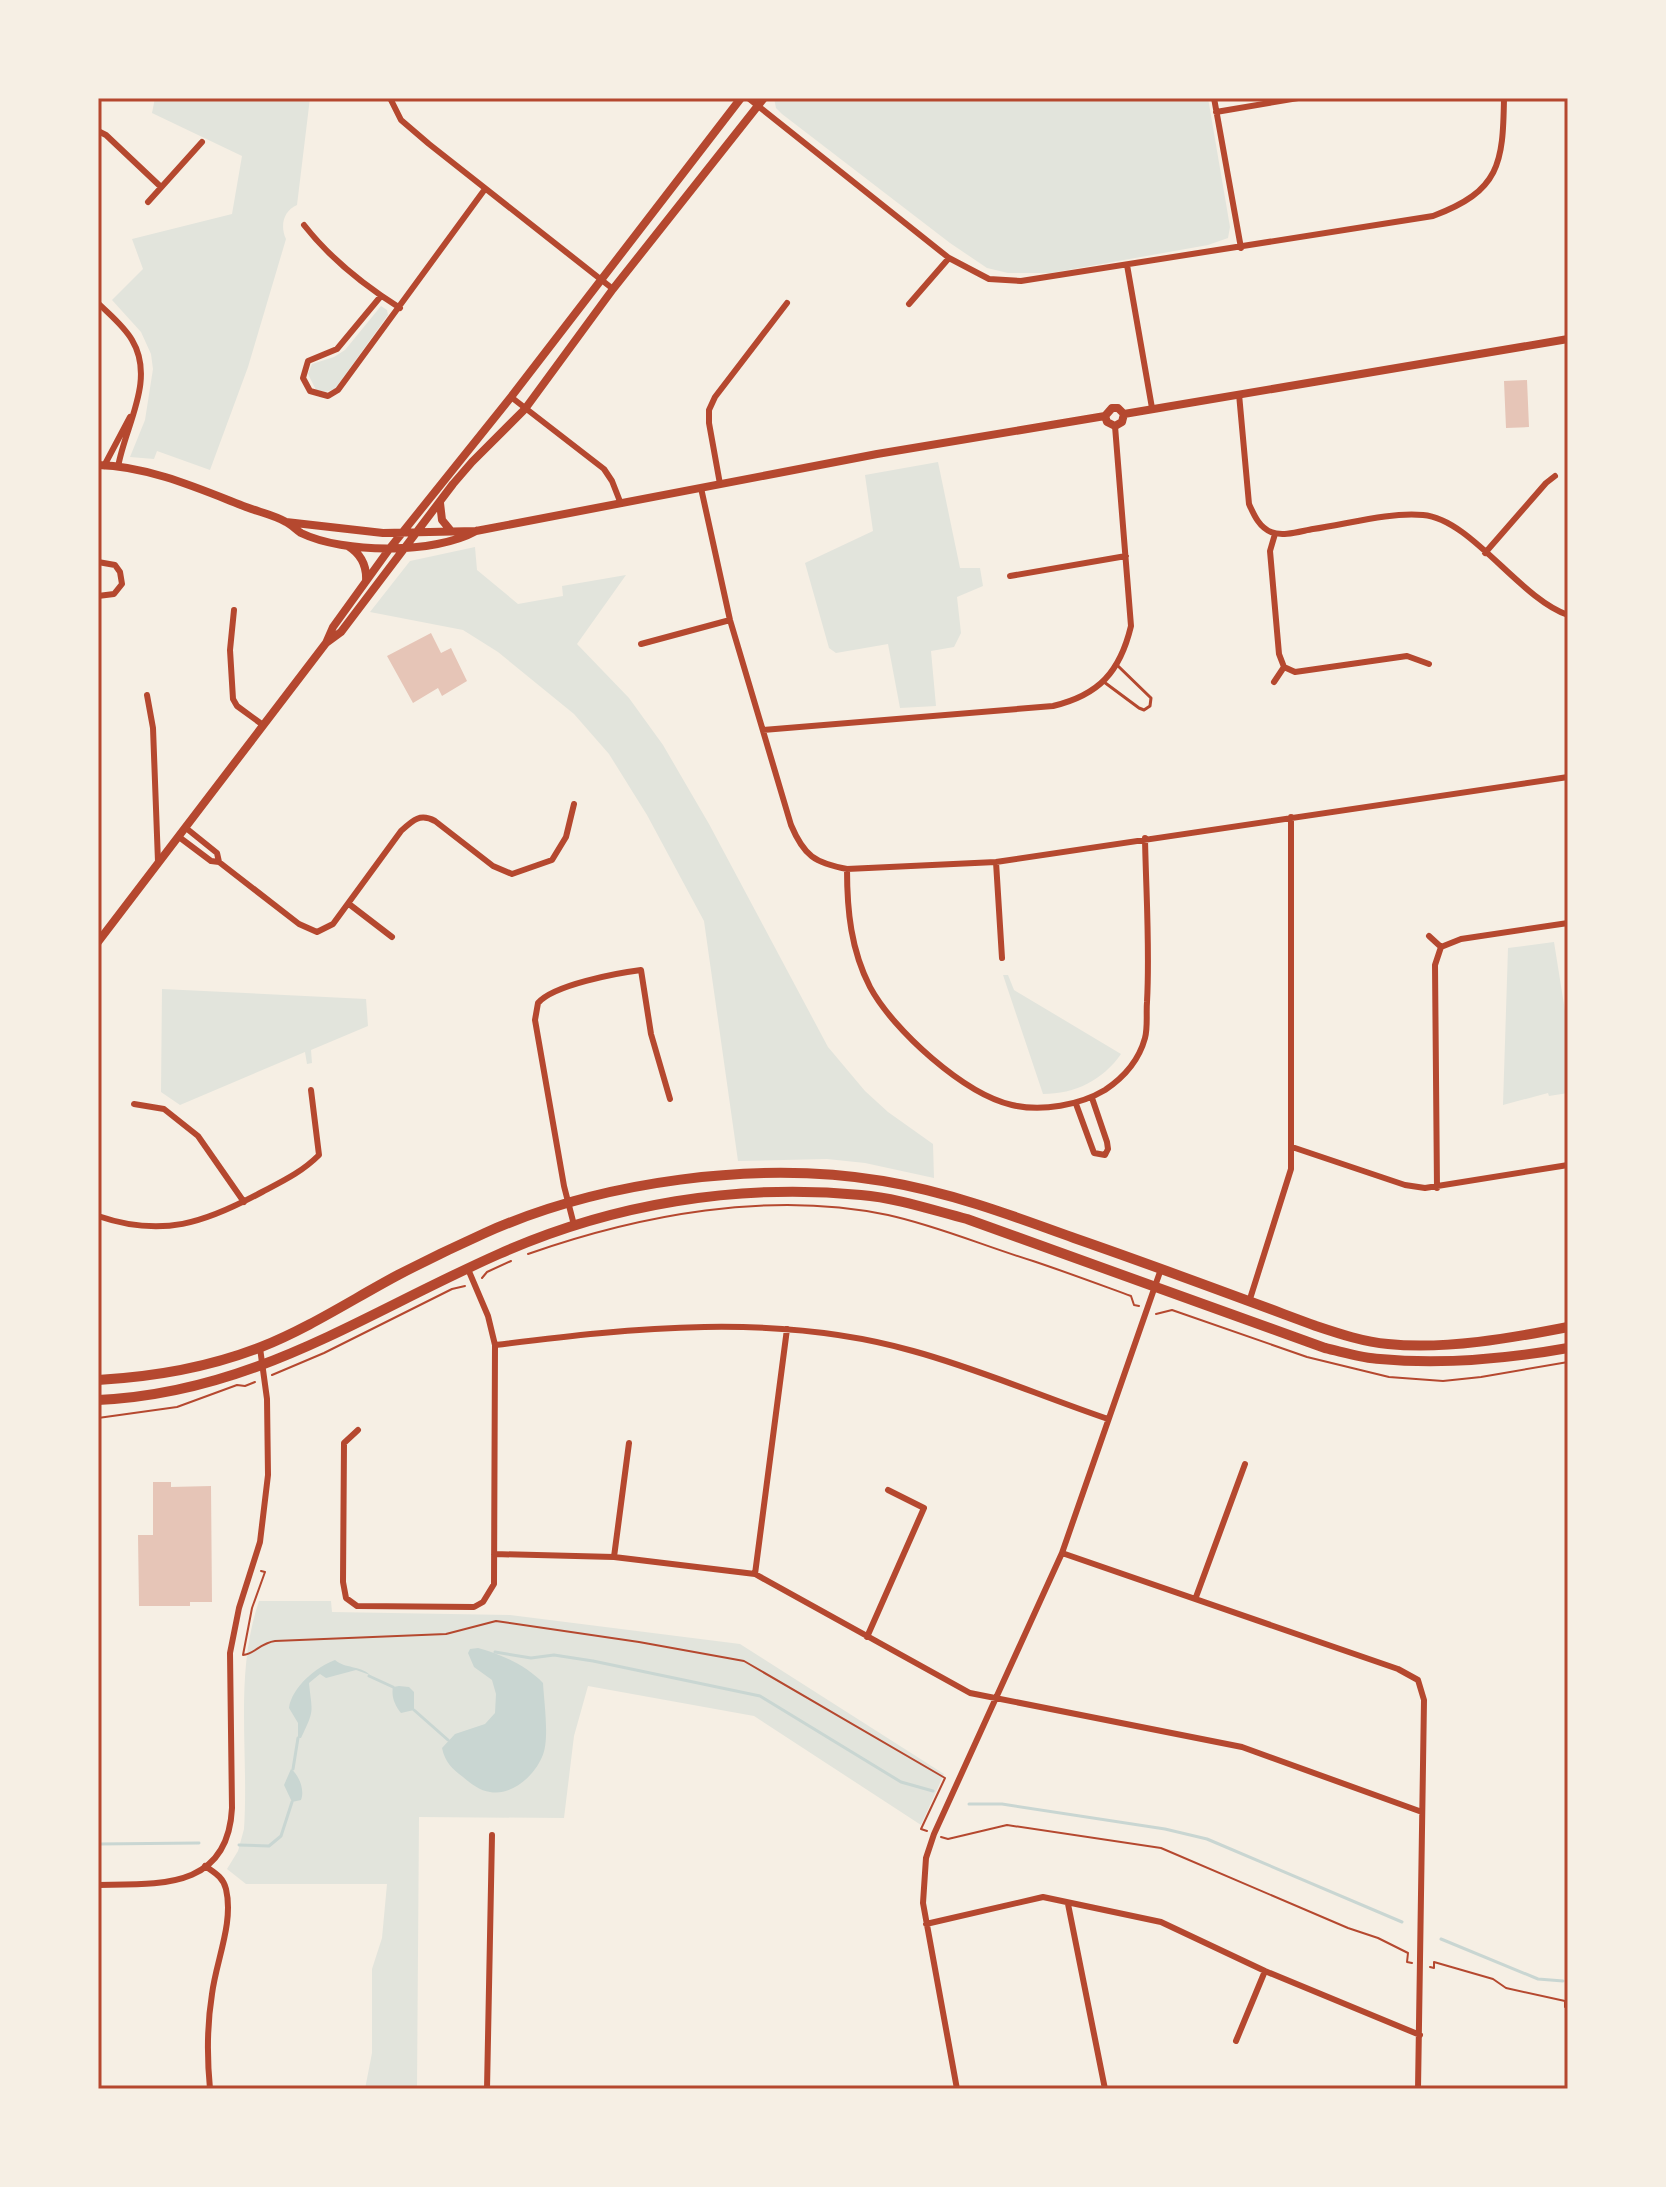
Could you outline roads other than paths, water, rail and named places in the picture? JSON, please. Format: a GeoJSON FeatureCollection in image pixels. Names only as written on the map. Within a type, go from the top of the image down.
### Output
{"type":"FeatureCollection","features":[{"type":"Feature","properties":{"kind":"main road"},"geometry":{"type":"LineString","coordinates":[[98,1380],[173,1372],[260,1348],[433,1257],[520,1218],[568,1201],[633,1187],[692,1179],[777,1174],[884,1181],[982,1205],[1352,1338],[1396,1345],[1498,1340],[1568,1327]]}},
{"type":"Feature","properties":{"kind":"main road"},"geometry":{"type":"LineString","coordinates":[[98,1400],[179,1391],[263,1366],[468,1269],[574,1225],[652,1204],[759,1193],[862,1195],[908,1203],[967,1219],[1325,1348],[1378,1359],[1449,1362],[1522,1356],[1568,1348]]}},
{"type":"Feature","properties":{"kind":"street"},"geometry":{"type":"LineString","coordinates":[[390,98],[401,120],[613,289]]}},
{"type":"Feature","properties":{"kind":"street"},"geometry":{"type":"LineString","coordinates":[[98,942],[326,643],[333,627],[390,548],[511,397],[741,98]]}},
{"type":"Feature","properties":{"kind":"street"},"geometry":{"type":"LineString","coordinates":[[748,98],[761,102],[949,258],[989,279],[1021,281],[1433,216],[1456,208],[1475,196],[1499,161],[1503,145],[1504,98]]}},
{"type":"Feature","properties":{"kind":"street"},"geometry":{"type":"LineString","coordinates":[[1214,98],[1241,248]]}},
{"type":"Feature","properties":{"kind":"street"},"geometry":{"type":"LineString","coordinates":[[1216,112],[1298,98]]}},
{"type":"Feature","properties":{"kind":"street"},"geometry":{"type":"LineString","coordinates":[[326,643],[341,632],[472,462],[525,409],[613,289],[761,102]]}},
{"type":"Feature","properties":{"kind":"street"},"geometry":{"type":"LineString","coordinates":[[98,131],[161,187]]}},
{"type":"Feature","properties":{"kind":"street"},"geometry":{"type":"LineString","coordinates":[[148,202],[202,142]]}},
{"type":"Feature","properties":{"kind":"street"},"geometry":{"type":"LineString","coordinates":[[381,296],[337,349],[308,361],[303,378],[310,391],[328,396],[338,390],[485,189]]}},
{"type":"Feature","properties":{"kind":"street"},"geometry":{"type":"LineString","coordinates":[[304,225],[322,246],[381,296],[400,308]]}},
{"type":"Feature","properties":{"kind":"street"},"geometry":{"type":"LineString","coordinates":[[909,304],[949,258]]}},
{"type":"Feature","properties":{"kind":"street"},"geometry":{"type":"LineString","coordinates":[[1127,265],[1152,408]]}},
{"type":"Feature","properties":{"kind":"street"},"geometry":{"type":"LineString","coordinates":[[98,303],[124,329],[139,354],[141,384],[118,467]]}},
{"type":"Feature","properties":{"kind":"street"},"geometry":{"type":"LineString","coordinates":[[720,484],[709,410],[715,397],[787,303]]}},
{"type":"Feature","properties":{"kind":"street"},"geometry":{"type":"LineString","coordinates":[[1124,414],[1568,339]]}},
{"type":"Feature","properties":{"kind":"street"},"geometry":{"type":"LineString","coordinates":[[1239,394],[1249,504],[1264,528],[1275,534],[1395,516],[1428,515],[1458,529],[1545,604],[1568,615]]}},
{"type":"Feature","properties":{"kind":"street"},"geometry":{"type":"LineString","coordinates":[[511,397],[604,469],[621,504]]}},
{"type":"Feature","properties":{"kind":"street"},"geometry":{"type":"LineString","coordinates":[[135,406],[101,466],[171,480],[286,522],[403,533],[476,531],[877,454],[1105,416],[1112,408],[1118,408],[1124,414]]}},
{"type":"Feature","properties":{"kind":"street"},"geometry":{"type":"LineString","coordinates":[[1115,426],[1122,422],[1124,414]]}},
{"type":"Feature","properties":{"kind":"street"},"geometry":{"type":"LineString","coordinates":[[1105,416],[1107,422],[1115,426]]}},
{"type":"Feature","properties":{"kind":"street"},"geometry":{"type":"LineString","coordinates":[[763,730],[1053,706],[1081,698],[1104,682],[1125,650],[1131,626],[1115,426]]}},
{"type":"Feature","properties":{"kind":"street"},"geometry":{"type":"LineString","coordinates":[[1485,553],[1555,476]]}},
{"type":"Feature","properties":{"kind":"street"},"geometry":{"type":"LineString","coordinates":[[701,488],[730,620],[800,847],[826,865],[847,869],[996,862],[1568,777]]}},
{"type":"Feature","properties":{"kind":"street"},"geometry":{"type":"LineString","coordinates":[[440,502],[442,520],[451,531]]}},
{"type":"Feature","properties":{"kind":"street"},"geometry":{"type":"LineString","coordinates":[[286,522],[301,533],[344,544],[390,548],[463,538],[476,531]]}},
{"type":"Feature","properties":{"kind":"street"},"geometry":{"type":"LineString","coordinates":[[1275,534],[1270,551],[1279,654],[1284,667],[1295,672],[1407,656],[1429,664]]}},
{"type":"Feature","properties":{"kind":"street"},"geometry":{"type":"LineString","coordinates":[[344,544],[361,557],[366,582]]}},
{"type":"Feature","properties":{"kind":"street"},"geometry":{"type":"LineString","coordinates":[[1010,576],[1126,556]]}},
{"type":"Feature","properties":{"kind":"street"},"geometry":{"type":"LineString","coordinates":[[98,562],[115,565],[122,584],[114,594],[98,596]]}},
{"type":"Feature","properties":{"kind":"street"},"geometry":{"type":"LineString","coordinates":[[234,610],[230,650],[232,693],[237,706],[263,725]]}},
{"type":"Feature","properties":{"kind":"street"},"geometry":{"type":"LineString","coordinates":[[641,644],[730,620]]}},
{"type":"Feature","properties":{"kind":"street"},"geometry":{"type":"LineString","coordinates":[[1274,682],[1284,667]]}},
{"type":"Feature","properties":{"kind":"street"},"geometry":{"type":"LineString","coordinates":[[147,695],[153,728],[158,862]]}},
{"type":"Feature","properties":{"kind":"street"},"geometry":{"type":"LineString","coordinates":[[179,837],[211,861],[219,862],[299,924],[317,932],[333,924],[413,819],[426,816],[501,872],[512,874],[552,860],[566,837],[574,804]]}},
{"type":"Feature","properties":{"kind":"street"},"geometry":{"type":"LineString","coordinates":[[1249,1302],[1286,1189],[1292,1147],[1291,817]]}},
{"type":"Feature","properties":{"kind":"street"},"geometry":{"type":"LineString","coordinates":[[186,828],[217,853],[219,862]]}},
{"type":"Feature","properties":{"kind":"street"},"geometry":{"type":"LineString","coordinates":[[847,869],[847,900],[855,952],[871,989],[902,1028],[944,1068],[977,1090],[1012,1105],[1076,1104],[1092,1098],[1123,1078],[1145,1039],[1148,983],[1145,838]]}},
{"type":"Feature","properties":{"kind":"street"},"geometry":{"type":"LineString","coordinates":[[996,862],[1002,958]]}},
{"type":"Feature","properties":{"kind":"street"},"geometry":{"type":"LineString","coordinates":[[349,904],[392,937]]}},
{"type":"Feature","properties":{"kind":"street"},"geometry":{"type":"LineString","coordinates":[[1437,1188],[1435,965],[1441,947],[1461,939],[1568,923]]}},
{"type":"Feature","properties":{"kind":"street"},"geometry":{"type":"LineString","coordinates":[[1429,936],[1441,947]]}},
{"type":"Feature","properties":{"kind":"street"},"geometry":{"type":"LineString","coordinates":[[574,1225],[535,1020],[538,1003],[551,993],[641,970],[651,1034],[670,1099]]}},
{"type":"Feature","properties":{"kind":"street"},"geometry":{"type":"LineString","coordinates":[[98,1216],[122,1224],[170,1227],[203,1221],[302,1171],[319,1155],[311,1090]]}},
{"type":"Feature","properties":{"kind":"street"},"geometry":{"type":"LineString","coordinates":[[1076,1104],[1094,1153],[1105,1155],[1107,1142],[1092,1098]]}},
{"type":"Feature","properties":{"kind":"street"},"geometry":{"type":"LineString","coordinates":[[134,1104],[164,1109],[198,1136],[244,1202]]}},
{"type":"Feature","properties":{"kind":"street"},"geometry":{"type":"LineString","coordinates":[[1292,1147],[1405,1185],[1437,1188],[1568,1165]]}},
{"type":"Feature","properties":{"kind":"street"},"geometry":{"type":"LineString","coordinates":[[358,1430],[344,1443],[343,1582],[346,1598],[357,1606],[474,1607],[483,1602],[494,1584],[495,1345],[488,1316],[468,1269]]}},
{"type":"Feature","properties":{"kind":"street"},"geometry":{"type":"LineString","coordinates":[[957,2089],[923,1903],[926,1858],[1062,1553],[1161,1269]]}},
{"type":"Feature","properties":{"kind":"street"},"geometry":{"type":"LineString","coordinates":[[495,1345],[596,1333],[702,1326],[787,1329],[855,1338],[913,1351],[1108,1419]]}},
{"type":"Feature","properties":{"kind":"street"},"geometry":{"type":"LineString","coordinates":[[755,1574],[787,1329]]}},
{"type":"Feature","properties":{"kind":"street"},"geometry":{"type":"LineString","coordinates":[[98,1885],[170,1883],[187,1878],[205,1866],[222,1847],[229,1831],[232,1817],[230,1653],[265,1517],[268,1475],[267,1399],[260,1348]]}},
{"type":"Feature","properties":{"kind":"street"},"geometry":{"type":"LineString","coordinates":[[614,1557],[629,1443]]}},
{"type":"Feature","properties":{"kind":"street"},"geometry":{"type":"LineString","coordinates":[[1196,1597],[1245,1464]]}},
{"type":"Feature","properties":{"kind":"street"},"geometry":{"type":"LineString","coordinates":[[867,1637],[924,1508],[888,1490]]}},
{"type":"Feature","properties":{"kind":"street"},"geometry":{"type":"LineString","coordinates":[[1062,1553],[1398,1669],[1418,1680],[1424,1700],[1418,2089]]}},
{"type":"Feature","properties":{"kind":"street"},"geometry":{"type":"LineString","coordinates":[[494,1554],[614,1557],[755,1574],[970,1693],[1242,1747],[1422,1812]]}},
{"type":"Feature","properties":{"kind":"street"},"geometry":{"type":"LineString","coordinates":[[487,2089],[492,1835]]}},
{"type":"Feature","properties":{"kind":"street"},"geometry":{"type":"LineString","coordinates":[[205,1866],[222,1878],[227,1893],[225,1930],[212,1994],[208,2038],[210,2089]]}},
{"type":"Feature","properties":{"kind":"street"},"geometry":{"type":"LineString","coordinates":[[926,1924],[1043,1897],[1161,1922],[1265,1971],[1420,2035]]}},
{"type":"Feature","properties":{"kind":"street"},"geometry":{"type":"LineString","coordinates":[[1068,1904],[1105,2089]]}},
{"type":"Feature","properties":{"kind":"street"},"geometry":{"type":"LineString","coordinates":[[1236,2041],[1265,1971]]}},
{"type":"Feature","properties":{"kind":"lane"},"geometry":{"type":"LineString","coordinates":[[1104,682],[1139,708],[1144,710],[1150,706],[1151,698],[1117,665]]}},
{"type":"Feature","properties":{"kind":"waterway"},"geometry":{"type":"LineString","coordinates":[[495,1652],[531,1658],[554,1655],[593,1661],[760,1696],[901,1782],[933,1791]]}},
{"type":"Feature","properties":{"kind":"waterway"},"geometry":{"type":"LineString","coordinates":[[369,1676],[393,1687]]}},
{"type":"Feature","properties":{"kind":"waterway"},"geometry":{"type":"LineString","coordinates":[[414,1710],[448,1740]]}},
{"type":"Feature","properties":{"kind":"waterway"},"geometry":{"type":"LineString","coordinates":[[293,1769],[298,1738]]}},
{"type":"Feature","properties":{"kind":"waterway"},"geometry":{"type":"LineString","coordinates":[[239,1845],[269,1846],[281,1836],[292,1802]]}},
{"type":"Feature","properties":{"kind":"waterway"},"geometry":{"type":"LineString","coordinates":[[969,1804],[1002,1804],[1165,1829],[1207,1839],[1402,1922]]}},
{"type":"Feature","properties":{"kind":"waterway"},"geometry":{"type":"LineString","coordinates":[[98,1844],[199,1843]]}},
{"type":"Feature","properties":{"kind":"waterway"},"geometry":{"type":"LineString","coordinates":[[1441,1939],[1538,1979],[1563,1981]]}}]}
